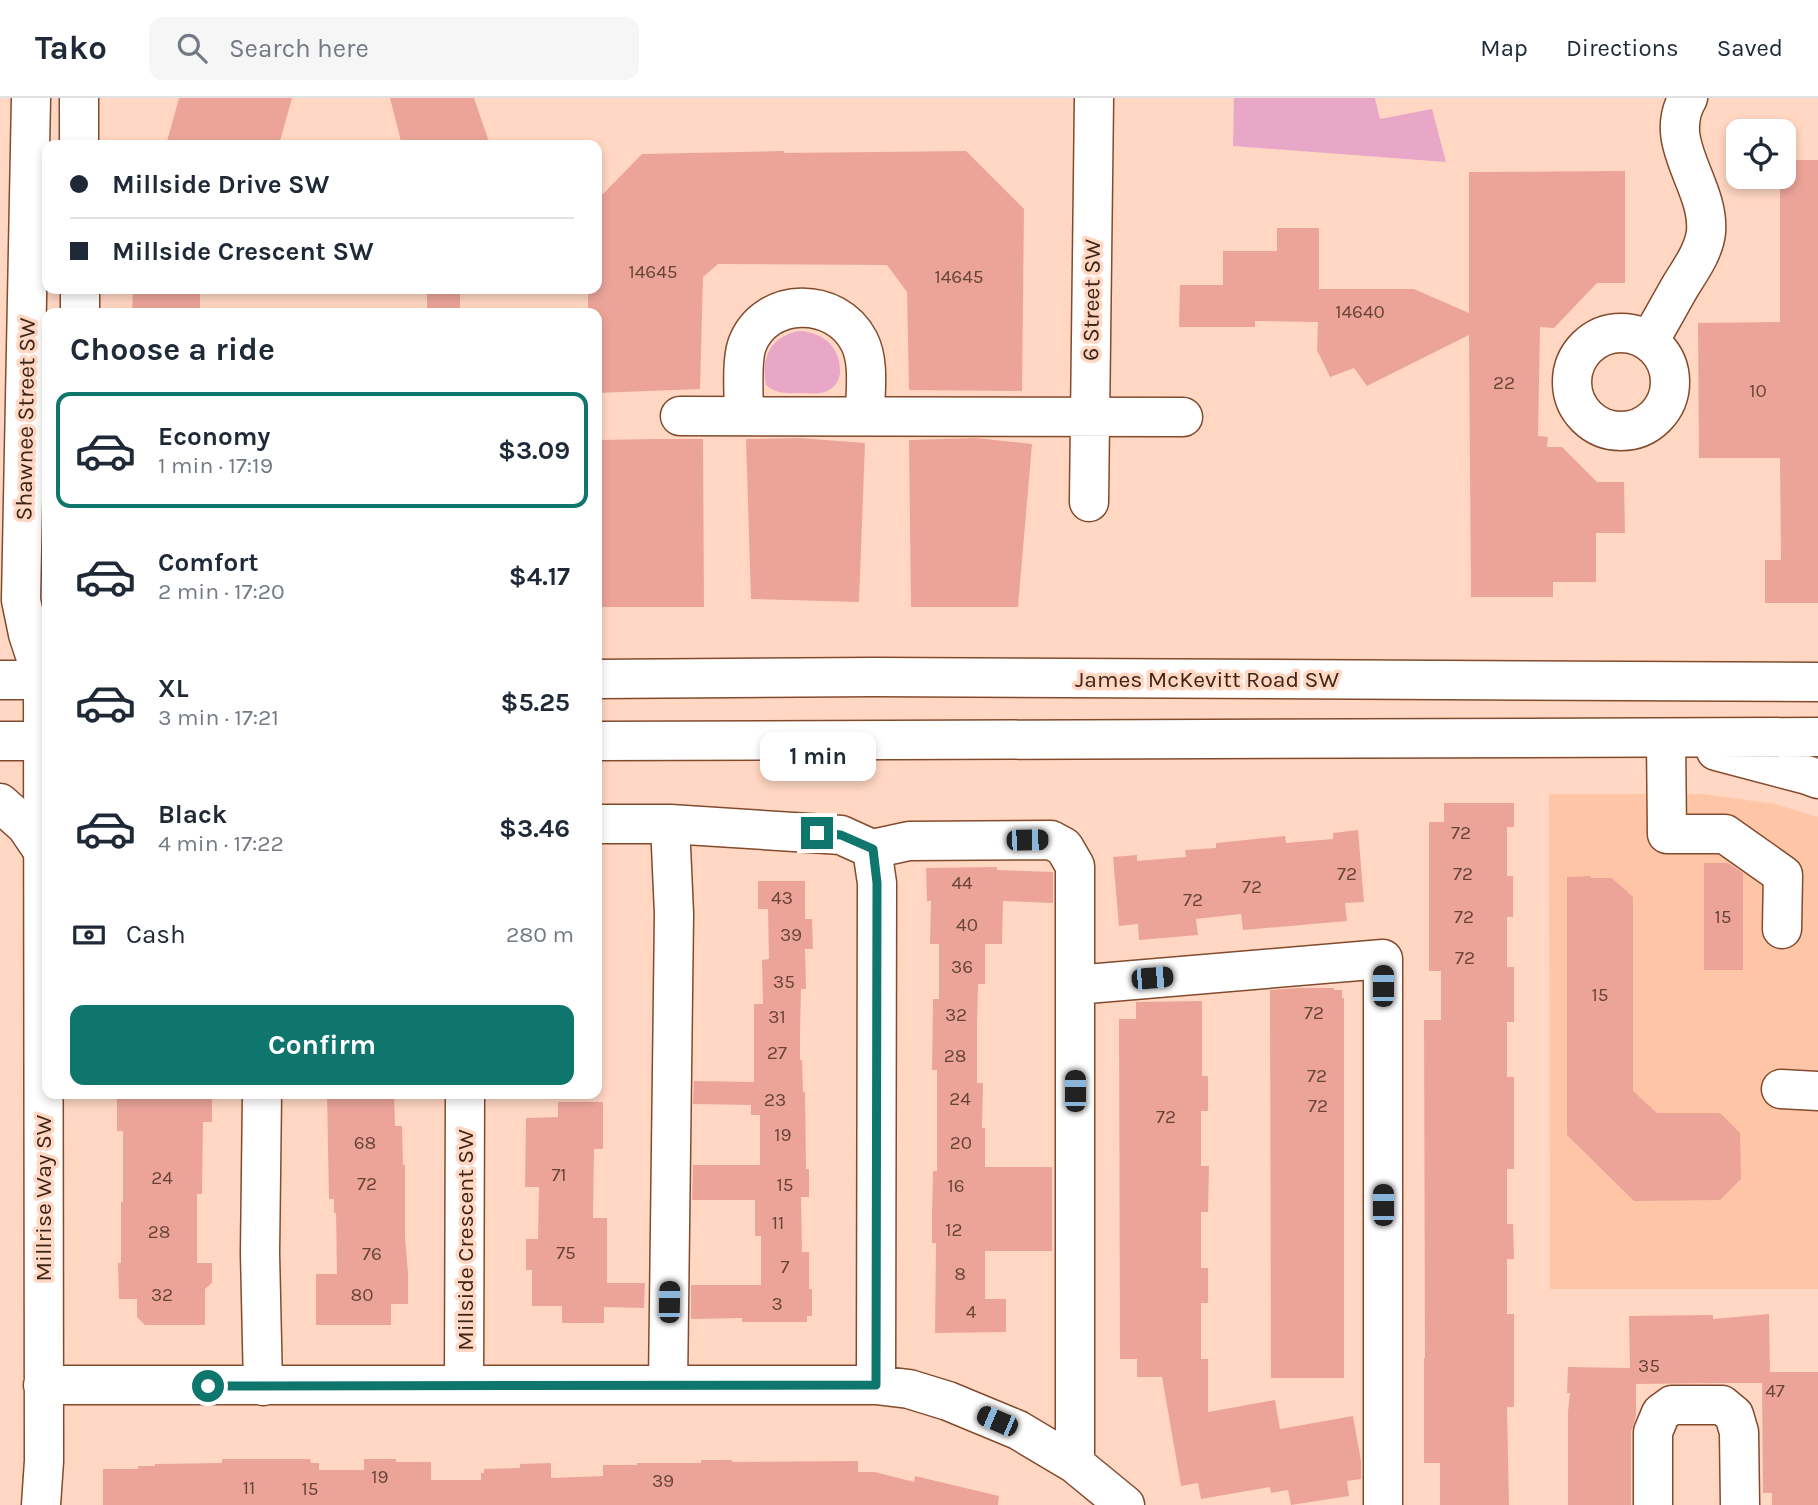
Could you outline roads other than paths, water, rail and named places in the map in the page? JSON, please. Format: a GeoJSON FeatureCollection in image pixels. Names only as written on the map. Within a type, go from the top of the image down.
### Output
{"type":"FeatureCollection","features":[{"type":"Feature","properties":{"kind":"street","name":"Shawnee Street SW"},"geometry":{"type":"LineString","coordinates":[[32,98],[25,257],[21,600],[28,634],[42,667]]}},
{"type":"Feature","properties":{"kind":"street"},"geometry":{"type":"LineString","coordinates":[[79,98],[79,140]]}},
{"type":"Feature","properties":{"kind":"street","name":"6 Street SW"},"geometry":{"type":"LineString","coordinates":[[1088,502],[1094,98]]}},
{"type":"Feature","properties":{"kind":"street"},"geometry":{"type":"LineString","coordinates":[[1649,341],[1694,263],[1706,236],[1707,219],[1703,201],[1679,131],[1683,106],[1688,98]]}},
{"type":"Feature","properties":{"kind":"street"},"geometry":{"type":"LineString","coordinates":[[744,416],[745,356],[752,336],[772,315],[803,307],[841,318],[860,343],[864,359],[865,416]]}},
{"type":"Feature","properties":{"kind":"street"},"geometry":{"type":"LineString","coordinates":[[681,416],[1183,417]]}},
{"type":"Feature","properties":{"kind":"street"},"geometry":{"type":"LineString","coordinates":[[0,680],[42,676]]}},
{"type":"Feature","properties":{"kind":"street","name":"James McKevitt Road SW"},"geometry":{"type":"LineString","coordinates":[[602,679],[874,677],[1818,682]]}},
{"type":"Feature","properties":{"kind":"street"},"geometry":{"type":"LineString","coordinates":[[602,741],[1818,737]]}},
{"type":"Feature","properties":{"kind":"street"},"geometry":{"type":"LineString","coordinates":[[1666,738],[1818,779]]}},
{"type":"Feature","properties":{"kind":"street"},"geometry":{"type":"LineString","coordinates":[[1666,738],[1667,834],[1725,834],[1783,875],[1782,929]]}},
{"type":"Feature","properties":{"kind":"street"},"geometry":{"type":"LineString","coordinates":[[0,741],[42,741]]}},
{"type":"Feature","properties":{"kind":"street"},"geometry":{"type":"LineString","coordinates":[[0,803],[26,825],[42,849]]}},
{"type":"Feature","properties":{"kind":"street"},"geometry":{"type":"LineString","coordinates":[[602,824],[670,824],[841,835],[873,849],[909,841],[1051,839],[1064,847],[1075,866],[1075,1464]]}},
{"type":"Feature","properties":{"kind":"street"},"geometry":{"type":"LineString","coordinates":[[668,1385],[674,914],[670,824]]}},
{"type":"Feature","properties":{"kind":"street"},"geometry":{"type":"LineString","coordinates":[[873,849],[877,883],[876,1385]]}},
{"type":"Feature","properties":{"kind":"street"},"geometry":{"type":"LineString","coordinates":[[1075,985],[1383,959],[1383,1505]]}},
{"type":"Feature","properties":{"kind":"street","name":"Millrise Way SW"},"geometry":{"type":"LineString","coordinates":[[41,1505],[44,1461],[43,1099]]}},
{"type":"Feature","properties":{"kind":"street"},"geometry":{"type":"LineString","coordinates":[[262,1099],[260,1253],[263,1386]]}},
{"type":"Feature","properties":{"kind":"street","name":"Millside Crescent SW"},"geometry":{"type":"LineString","coordinates":[[464,1385],[465,1099]]}},
{"type":"Feature","properties":{"kind":"street"},"geometry":{"type":"LineString","coordinates":[[43,1385],[876,1385],[909,1389],[948,1401],[1018,1430],[1075,1464],[1125,1505]]}},
{"type":"Feature","properties":{"kind":"street"},"geometry":{"type":"LineString","coordinates":[[1653,1505],[1653,1432],[1661,1413],[1672,1405],[1722,1405],[1734,1415],[1740,1432],[1740,1505]]}}]}
